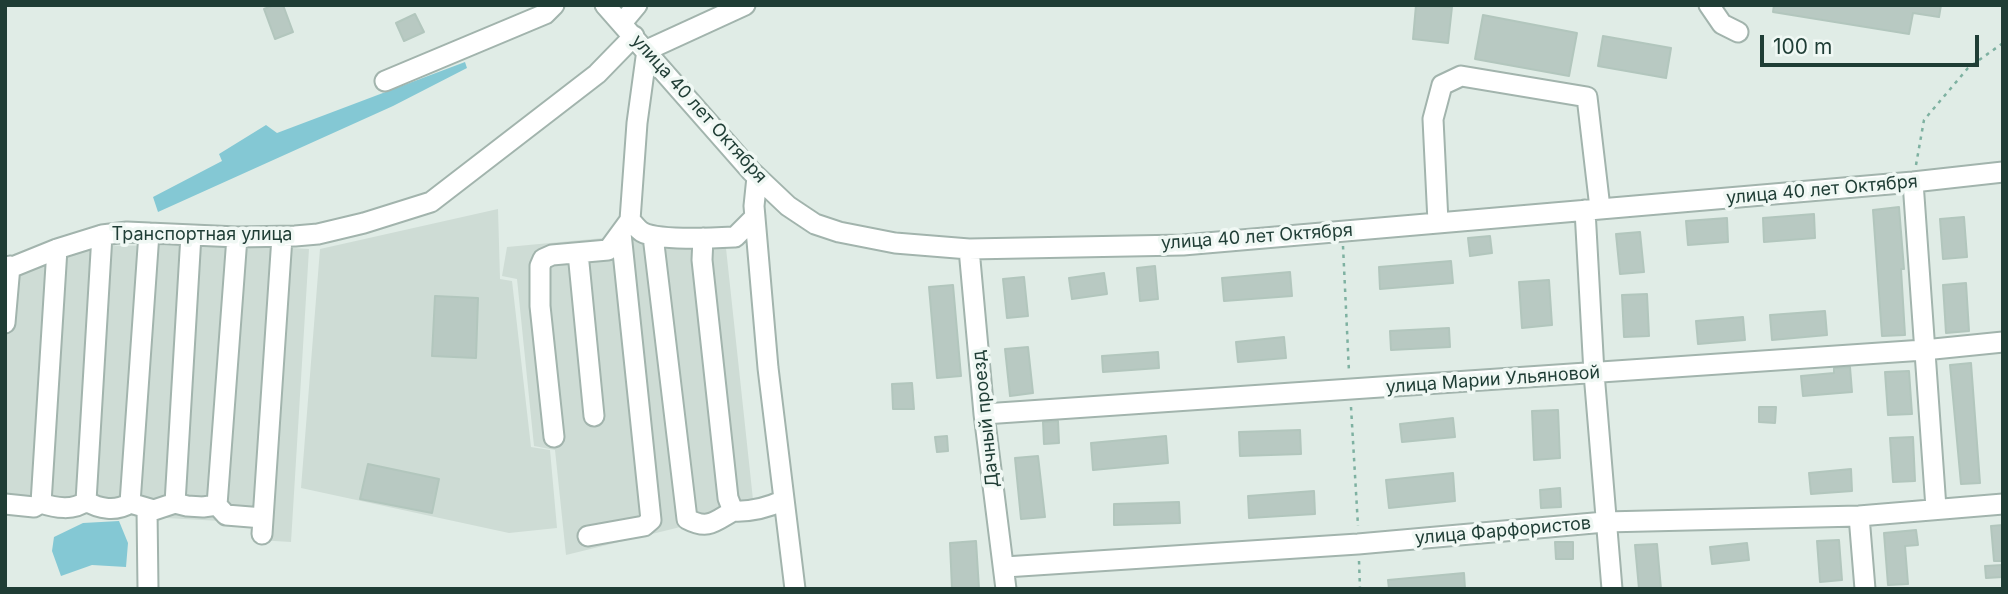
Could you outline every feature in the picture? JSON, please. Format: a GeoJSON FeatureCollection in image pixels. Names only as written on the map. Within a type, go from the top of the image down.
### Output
{"type":"FeatureCollection","features":[{"type":"Feature","properties":{"kind":"street"},"geometry":{"type":"LineString","coordinates":[[385,80],[545,14],[554,5]]}},
{"type":"Feature","properties":{"kind":"street","name":"улица 40 лет Октября"},"geometry":{"type":"LineString","coordinates":[[605,5],[757,177],[788,206],[815,224],[839,232],[895,243],[969,248],[1183,244],[2003,172]]}},
{"type":"Feature","properties":{"kind":"street","name":"Транспортная улица"},"geometry":{"type":"LineString","coordinates":[[8,268],[102,235],[127,232],[237,237],[318,234],[431,202],[597,74],[634,36],[637,5]]}},
{"type":"Feature","properties":{"kind":"street"},"geometry":{"type":"LineString","coordinates":[[588,536],[644,526],[651,520],[626,227],[637,123],[634,36],[745,5]]}},
{"type":"Feature","properties":{"kind":"street"},"geometry":{"type":"LineString","coordinates":[[1709,5],[1722,24],[1738,32]]}},
{"type":"Feature","properties":{"kind":"street"},"geometry":{"type":"LineString","coordinates":[[1438,222],[1433,119],[1442,85],[1461,76],[1587,97],[1593,209],[1594,373],[1612,589]]}},
{"type":"Feature","properties":{"kind":"street"},"geometry":{"type":"LineString","coordinates":[[757,177],[755,217],[768,368],[795,589]]}},
{"type":"Feature","properties":{"kind":"street"},"geometry":{"type":"LineString","coordinates":[[1913,182],[1936,508]]}},
{"type":"Feature","properties":{"kind":"street"},"geometry":{"type":"LineString","coordinates":[[626,227],[653,236],[735,237],[755,217]]}},
{"type":"Feature","properties":{"kind":"street"},"geometry":{"type":"LineString","coordinates":[[554,437],[540,306],[542,259],[552,255],[608,250],[626,227]]}},
{"type":"Feature","properties":{"kind":"street"},"geometry":{"type":"LineString","coordinates":[[148,589],[138,506],[149,233]]}},
{"type":"Feature","properties":{"kind":"street"},"geometry":{"type":"LineString","coordinates":[[5,504],[34,506],[41,503],[52,508],[64,508],[81,506],[86,502],[102,235]]}},
{"type":"Feature","properties":{"kind":"street"},"geometry":{"type":"LineString","coordinates":[[175,503],[191,235]]}},
{"type":"Feature","properties":{"kind":"street"},"geometry":{"type":"LineString","coordinates":[[653,236],[687,519],[699,526],[711,524],[733,511],[762,509],[784,500]]}},
{"type":"Feature","properties":{"kind":"street"},"geometry":{"type":"LineString","coordinates":[[237,237],[217,505],[226,515],[262,526],[282,237]]}},
{"type":"Feature","properties":{"kind":"street"},"geometry":{"type":"LineString","coordinates":[[703,237],[702,260],[728,498],[733,511]]}},
{"type":"Feature","properties":{"kind":"street","name":"Дачный проезд"},"geometry":{"type":"LineString","coordinates":[[969,248],[984,414],[1006,589]]}},
{"type":"Feature","properties":{"kind":"street"},"geometry":{"type":"LineString","coordinates":[[41,503],[57,249]]}},
{"type":"Feature","properties":{"kind":"street"},"geometry":{"type":"LineString","coordinates":[[578,253],[594,416]]}},
{"type":"Feature","properties":{"kind":"street"},"geometry":{"type":"LineString","coordinates":[[5,323],[8,268]]}},
{"type":"Feature","properties":{"kind":"street","name":"улица Марии Ульяновой"},"geometry":{"type":"LineString","coordinates":[[984,414],[1924,350],[2003,342]]}},
{"type":"Feature","properties":{"kind":"street"},"geometry":{"type":"LineString","coordinates":[[86,502],[107,509],[138,506],[165,508],[175,503],[203,508],[217,505]]}},
{"type":"Feature","properties":{"kind":"street","name":"улица Фарфористов"},"geometry":{"type":"LineString","coordinates":[[1004,567],[1358,544],[1605,522],[1859,516],[2003,504]]}},
{"type":"Feature","properties":{"kind":"street"},"geometry":{"type":"LineString","coordinates":[[1859,516],[1865,589]]}},
{"type":"Feature","properties":{"kind":"path"},"geometry":{"type":"LineString","coordinates":[[1913,182],[1924,120],[1968,68],[2003,43]]}},
{"type":"Feature","properties":{"kind":"path"},"geometry":{"type":"LineString","coordinates":[[1343,231],[1350,390],[1357,475],[1360,589]]}},
{"type":"Feature","properties":{"kind":"shaded area"},"geometry":{"type":"Polygon","coordinates":[[[498,209],[500,279],[512,281],[531,447],[550,450],[557,528],[509,533],[301,488],[320,249],[498,209]]]}},
{"type":"Feature","properties":{"kind":"shaded area"},"geometry":{"type":"Polygon","coordinates":[[[636,235],[725,239],[754,509],[566,555],[555,450],[534,446],[517,279],[502,276],[507,247],[636,235]]]}},
{"type":"Feature","properties":{"kind":"shaded area"},"geometry":{"type":"Polygon","coordinates":[[[239,245],[309,249],[291,542],[258,540],[256,523],[5,509],[5,283],[72,246],[239,245]]]}},
{"type":"Feature","properties":{"kind":"water"},"geometry":{"type":"Polygon","coordinates":[[[465,62],[467,68],[393,106],[158,212],[153,197],[222,161],[219,154],[266,125],[277,133],[465,62]]]}},
{"type":"Feature","properties":{"kind":"water"},"geometry":{"type":"Polygon","coordinates":[[[119,521],[128,543],[126,567],[92,565],[61,576],[52,551],[54,537],[83,523],[119,521]]]}},
{"type":"Feature","properties":{"kind":"building"},"geometry":{"type":"Polygon","coordinates":[[[283,5],[293,32],[275,39],[264,9],[283,5]]]}},
{"type":"Feature","properties":{"kind":"building"},"geometry":{"type":"Polygon","coordinates":[[[1416,5],[1452,7],[1448,43],[1413,39],[1416,5]]]}},
{"type":"Feature","properties":{"kind":"building"},"geometry":{"type":"Polygon","coordinates":[[[1774,5],[1941,5],[1939,17],[1913,13],[1909,34],[1773,12],[1774,5]]]}},
{"type":"Feature","properties":{"kind":"building"},"geometry":{"type":"Polygon","coordinates":[[[415,14],[424,32],[404,41],[396,23],[415,14]]]}},
{"type":"Feature","properties":{"kind":"building"},"geometry":{"type":"Polygon","coordinates":[[[1483,15],[1577,33],[1569,76],[1475,59],[1483,15]]]}},
{"type":"Feature","properties":{"kind":"building"},"geometry":{"type":"Polygon","coordinates":[[[1603,36],[1671,48],[1666,78],[1598,66],[1603,36]]]}},
{"type":"Feature","properties":{"kind":"building"},"geometry":{"type":"Polygon","coordinates":[[[1899,207],[1905,335],[1882,336],[1873,210],[1899,207]]]}},
{"type":"Feature","properties":{"kind":"building"},"geometry":{"type":"Polygon","coordinates":[[[1814,214],[1815,238],[1764,242],[1763,218],[1814,214]]]}},
{"type":"Feature","properties":{"kind":"building"},"geometry":{"type":"Polygon","coordinates":[[[1964,217],[1967,257],[1943,259],[1940,219],[1964,217]]]}},
{"type":"Feature","properties":{"kind":"building"},"geometry":{"type":"Polygon","coordinates":[[[1727,218],[1728,242],[1688,245],[1686,221],[1727,218]]]}},
{"type":"Feature","properties":{"kind":"building"},"geometry":{"type":"Polygon","coordinates":[[[1640,232],[1644,272],[1620,274],[1616,234],[1640,232]]]}},
{"type":"Feature","properties":{"kind":"building"},"geometry":{"type":"Polygon","coordinates":[[[1490,236],[1492,253],[1470,256],[1468,238],[1490,236]]]}},
{"type":"Feature","properties":{"kind":"building"},"geometry":{"type":"Polygon","coordinates":[[[1451,261],[1453,283],[1380,289],[1379,267],[1451,261]]]}},
{"type":"Feature","properties":{"kind":"building"},"geometry":{"type":"Polygon","coordinates":[[[1155,266],[1158,299],[1140,301],[1137,268],[1155,266]]]}},
{"type":"Feature","properties":{"kind":"building"},"geometry":{"type":"Polygon","coordinates":[[[1290,272],[1292,296],[1224,301],[1222,278],[1290,272]]]}},
{"type":"Feature","properties":{"kind":"building"},"geometry":{"type":"Polygon","coordinates":[[[1104,273],[1107,294],[1072,299],[1069,278],[1104,273]]]}},
{"type":"Feature","properties":{"kind":"building"},"geometry":{"type":"Polygon","coordinates":[[[1024,277],[1028,316],[1007,318],[1003,279],[1024,277]]]}},
{"type":"Feature","properties":{"kind":"building"},"geometry":{"type":"Polygon","coordinates":[[[1549,280],[1552,325],[1522,328],[1519,282],[1549,280]]]}},
{"type":"Feature","properties":{"kind":"building"},"geometry":{"type":"Polygon","coordinates":[[[1966,283],[1969,331],[1946,333],[1943,285],[1966,283]]]}},
{"type":"Feature","properties":{"kind":"building"},"geometry":{"type":"Polygon","coordinates":[[[953,285],[961,376],[937,378],[929,287],[953,285]]]}},
{"type":"Feature","properties":{"kind":"building"},"geometry":{"type":"Polygon","coordinates":[[[1647,294],[1649,336],[1624,337],[1622,295],[1647,294]]]}},
{"type":"Feature","properties":{"kind":"building"},"geometry":{"type":"Polygon","coordinates":[[[435,296],[478,298],[476,358],[432,356],[435,296]]]}},
{"type":"Feature","properties":{"kind":"building"},"geometry":{"type":"Polygon","coordinates":[[[1825,311],[1827,335],[1772,340],[1770,315],[1825,311]]]}},
{"type":"Feature","properties":{"kind":"building"},"geometry":{"type":"Polygon","coordinates":[[[1743,317],[1745,340],[1698,344],[1696,321],[1743,317]]]}},
{"type":"Feature","properties":{"kind":"building"},"geometry":{"type":"Polygon","coordinates":[[[1449,328],[1450,347],[1391,350],[1390,331],[1449,328]]]}},
{"type":"Feature","properties":{"kind":"building"},"geometry":{"type":"Polygon","coordinates":[[[1284,337],[1286,358],[1238,362],[1236,342],[1284,337]]]}},
{"type":"Feature","properties":{"kind":"building"},"geometry":{"type":"Polygon","coordinates":[[[1028,347],[1033,393],[1010,396],[1005,349],[1028,347]]]}},
{"type":"Feature","properties":{"kind":"building"},"geometry":{"type":"Polygon","coordinates":[[[1158,352],[1159,368],[1103,372],[1102,356],[1158,352]]]}},
{"type":"Feature","properties":{"kind":"building"},"geometry":{"type":"Polygon","coordinates":[[[1971,363],[1980,483],[1961,484],[1950,365],[1971,363]]]}},
{"type":"Feature","properties":{"kind":"building"},"geometry":{"type":"Polygon","coordinates":[[[1850,367],[1852,392],[1803,396],[1801,376],[1834,373],[1834,368],[1850,367]]]}},
{"type":"Feature","properties":{"kind":"building"},"geometry":{"type":"Polygon","coordinates":[[[1909,371],[1912,414],[1888,415],[1885,372],[1909,371]]]}},
{"type":"Feature","properties":{"kind":"building"},"geometry":{"type":"Polygon","coordinates":[[[912,383],[914,409],[893,409],[892,384],[912,383]]]}},
{"type":"Feature","properties":{"kind":"building"},"geometry":{"type":"Polygon","coordinates":[[[1759,407],[1776,407],[1775,423],[1759,422],[1759,407]]]}},
{"type":"Feature","properties":{"kind":"building"},"geometry":{"type":"Polygon","coordinates":[[[1558,410],[1560,458],[1534,460],[1532,411],[1558,410]]]}},
{"type":"Feature","properties":{"kind":"building"},"geometry":{"type":"Polygon","coordinates":[[[1453,418],[1455,437],[1402,442],[1400,424],[1453,418]]]}},
{"type":"Feature","properties":{"kind":"building"},"geometry":{"type":"Polygon","coordinates":[[[1058,421],[1059,443],[1044,444],[1043,422],[1058,421]]]}},
{"type":"Feature","properties":{"kind":"building"},"geometry":{"type":"Polygon","coordinates":[[[1300,430],[1301,454],[1240,456],[1239,432],[1300,430]]]}},
{"type":"Feature","properties":{"kind":"building"},"geometry":{"type":"Polygon","coordinates":[[[947,436],[948,451],[937,452],[935,437],[947,436]]]}},
{"type":"Feature","properties":{"kind":"building"},"geometry":{"type":"Polygon","coordinates":[[[1166,436],[1168,463],[1093,470],[1091,443],[1166,436]]]}},
{"type":"Feature","properties":{"kind":"building"},"geometry":{"type":"Polygon","coordinates":[[[1913,437],[1915,481],[1893,482],[1890,438],[1913,437]]]}},
{"type":"Feature","properties":{"kind":"building"},"geometry":{"type":"Polygon","coordinates":[[[1038,456],[1045,517],[1021,519],[1015,458],[1038,456]]]}},
{"type":"Feature","properties":{"kind":"building"},"geometry":{"type":"Polygon","coordinates":[[[368,464],[439,479],[432,513],[360,499],[368,464]]]}},
{"type":"Feature","properties":{"kind":"building"},"geometry":{"type":"Polygon","coordinates":[[[1851,469],[1852,491],[1811,494],[1809,473],[1851,469]]]}},
{"type":"Feature","properties":{"kind":"building"},"geometry":{"type":"Polygon","coordinates":[[[1453,473],[1455,501],[1389,508],[1386,480],[1453,473]]]}},
{"type":"Feature","properties":{"kind":"building"},"geometry":{"type":"Polygon","coordinates":[[[1560,488],[1561,507],[1541,508],[1540,490],[1560,488]]]}},
{"type":"Feature","properties":{"kind":"building"},"geometry":{"type":"Polygon","coordinates":[[[1314,491],[1315,514],[1249,518],[1248,496],[1314,491]]]}},
{"type":"Feature","properties":{"kind":"building"},"geometry":{"type":"Polygon","coordinates":[[[1179,502],[1180,523],[1114,525],[1114,504],[1179,502]]]}},
{"type":"Feature","properties":{"kind":"building"},"geometry":{"type":"Polygon","coordinates":[[[2003,525],[2003,561],[1994,561],[1991,526],[2003,525]]]}},
{"type":"Feature","properties":{"kind":"building"},"geometry":{"type":"Polygon","coordinates":[[[1916,530],[1918,545],[1905,546],[1908,584],[1888,585],[1884,533],[1916,530]]]}},
{"type":"Feature","properties":{"kind":"building"},"geometry":{"type":"Polygon","coordinates":[[[1839,540],[1842,580],[1820,582],[1817,541],[1839,540]]]}},
{"type":"Feature","properties":{"kind":"building"},"geometry":{"type":"Polygon","coordinates":[[[976,541],[979,589],[952,589],[950,543],[976,541]]]}},
{"type":"Feature","properties":{"kind":"building"},"geometry":{"type":"Polygon","coordinates":[[[1555,542],[1573,542],[1573,559],[1556,559],[1555,542]]]}},
{"type":"Feature","properties":{"kind":"building"},"geometry":{"type":"Polygon","coordinates":[[[1747,543],[1749,560],[1712,564],[1710,547],[1747,543]]]}},
{"type":"Feature","properties":{"kind":"building"},"geometry":{"type":"Polygon","coordinates":[[[1657,544],[1661,589],[1639,589],[1635,545],[1657,544]]]}},
{"type":"Feature","properties":{"kind":"building"},"geometry":{"type":"Polygon","coordinates":[[[2003,565],[2003,577],[1986,578],[1985,566],[2003,565]]]}},
{"type":"Feature","properties":{"kind":"building"},"geometry":{"type":"Polygon","coordinates":[[[1464,573],[1465,589],[1389,589],[1388,580],[1464,573]]]}}]}
